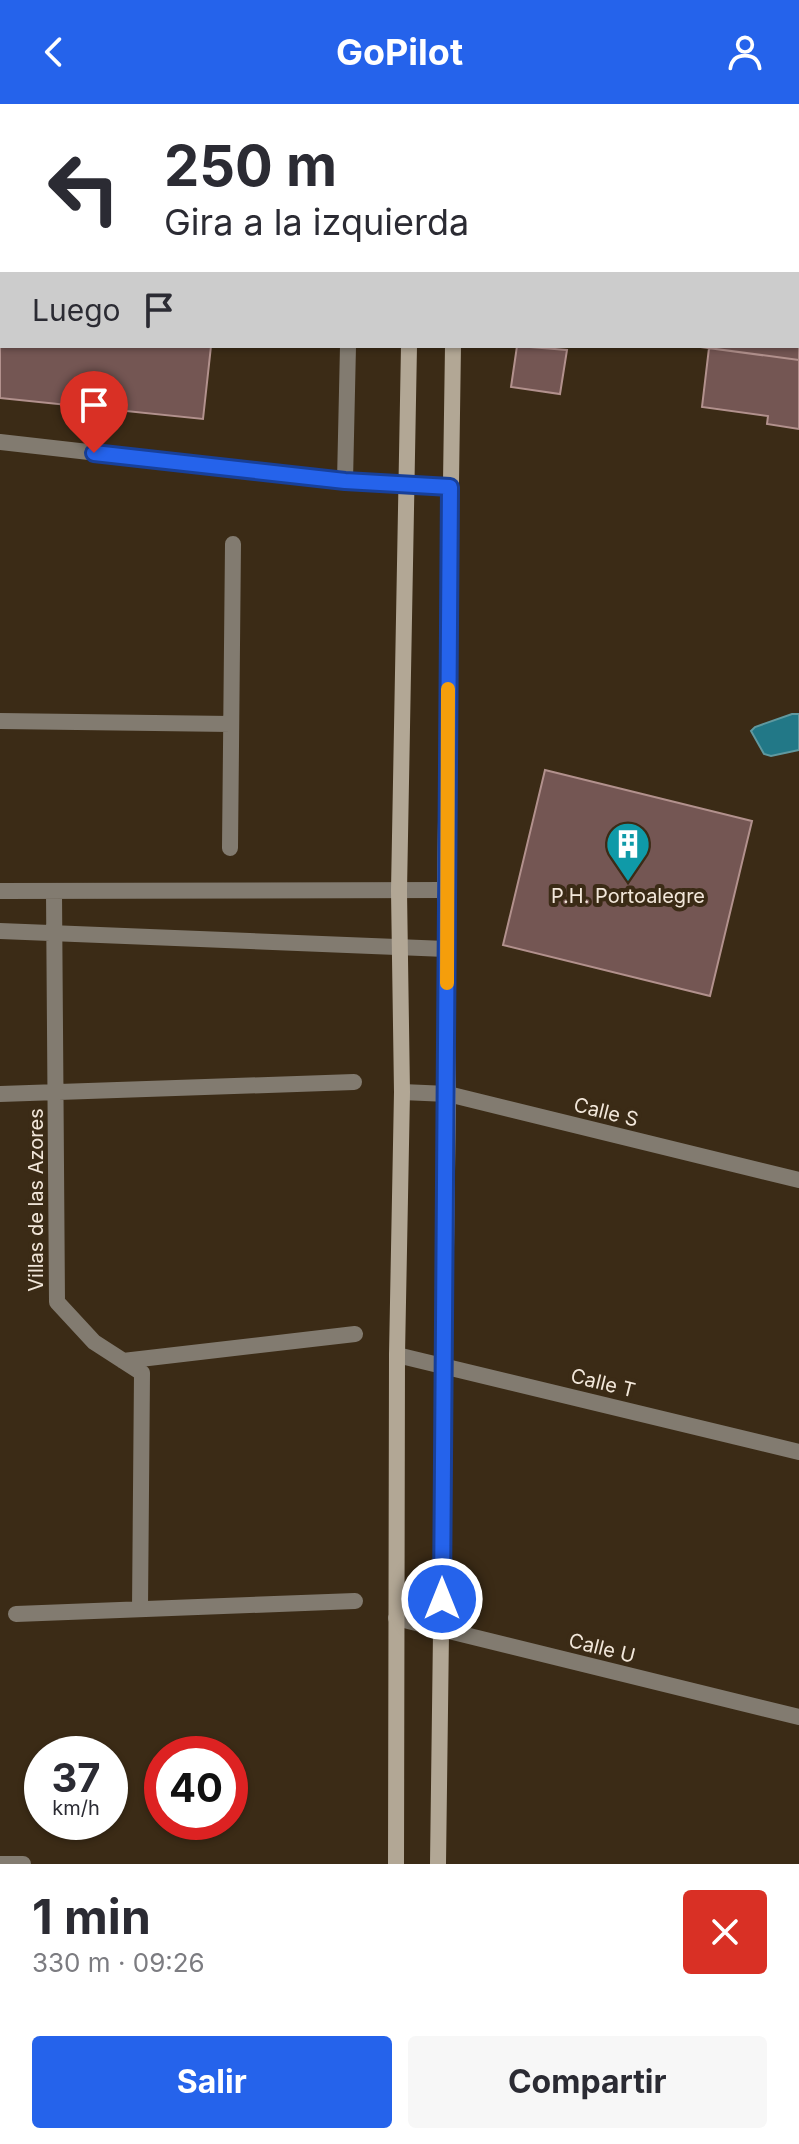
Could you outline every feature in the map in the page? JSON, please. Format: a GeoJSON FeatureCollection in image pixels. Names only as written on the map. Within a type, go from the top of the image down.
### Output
{"type":"FeatureCollection","features":[{"type":"Feature","properties":{"kind":"street"},"geometry":{"type":"LineString","coordinates":[[345,481],[348,348]]}},
{"type":"Feature","properties":{"kind":"street"},"geometry":{"type":"LineString","coordinates":[[396,1864],[397,1355],[402,1092],[399,891],[409,348]]}},
{"type":"Feature","properties":{"kind":"street"},"geometry":{"type":"LineString","coordinates":[[438,1864],[448,1094],[445,890],[453,348]]}},
{"type":"Feature","properties":{"kind":"street"},"geometry":{"type":"LineString","coordinates":[[0,442],[345,481],[450,487]]}},
{"type":"Feature","properties":{"kind":"street"},"geometry":{"type":"LineString","coordinates":[[230,848],[233,544]]}},
{"type":"Feature","properties":{"kind":"street"},"geometry":{"type":"LineString","coordinates":[[0,721],[231,724]]}},
{"type":"Feature","properties":{"kind":"street"},"geometry":{"type":"LineString","coordinates":[[0,891],[445,890]]}},
{"type":"Feature","properties":{"kind":"street","name":"Villas de las Azores"},"geometry":{"type":"LineString","coordinates":[[54,893],[57,1302],[94,1342],[142,1373],[140,1609]]}},
{"type":"Feature","properties":{"kind":"street"},"geometry":{"type":"LineString","coordinates":[[0,931],[446,949]]}},
{"type":"Feature","properties":{"kind":"street"},"geometry":{"type":"LineString","coordinates":[[0,1094],[354,1082]]}},
{"type":"Feature","properties":{"kind":"street","name":"Calle S"},"geometry":{"type":"LineString","coordinates":[[402,1092],[448,1094],[799,1180]]}},
{"type":"Feature","properties":{"kind":"street"},"geometry":{"type":"LineString","coordinates":[[123,1361],[355,1334]]}},
{"type":"Feature","properties":{"kind":"street","name":"Calle T"},"geometry":{"type":"LineString","coordinates":[[397,1355],[799,1452]]}},
{"type":"Feature","properties":{"kind":"street"},"geometry":{"type":"LineString","coordinates":[[16,1614],[355,1601]]}},
{"type":"Feature","properties":{"kind":"street","name":"Calle U"},"geometry":{"type":"LineString","coordinates":[[396,1618],[799,1717]]}},
{"type":"Feature","properties":{"kind":"street"},"geometry":{"type":"LineString","coordinates":[[0,1864],[23,1864]]}},
{"type":"Feature","properties":{"kind":"water"},"geometry":{"type":"Polygon","coordinates":[[[799,714],[799,750],[771,756],[764,754],[751,731],[799,714]]]}},
{"type":"Feature","properties":{"kind":"building"},"geometry":{"type":"Polygon","coordinates":[[[0,348],[211,348],[203,419],[0,398],[0,348]]]}},
{"type":"Feature","properties":{"kind":"building"},"geometry":{"type":"Polygon","coordinates":[[[517,348],[567,350],[560,394],[511,387],[517,348]]]}},
{"type":"Feature","properties":{"kind":"building"},"geometry":{"type":"Polygon","coordinates":[[[708,348],[799,348],[799,360],[708,348]]]}},
{"type":"Feature","properties":{"kind":"building"},"geometry":{"type":"Polygon","coordinates":[[[709,348],[799,360],[799,429],[767,424],[768,416],[702,407],[709,348]]]}},
{"type":"Feature","properties":{"kind":"building","name":"P.H. Portoalegre"},"geometry":{"type":"Polygon","coordinates":[[[545,770],[752,821],[710,996],[503,945],[545,770]]]}},
{"type":"Feature","properties":{"kind":"slow traffic"},"geometry":{"type":"LineString","coordinates":[[447,983],[448,689]]}},
{"type":"Feature","properties":{"kind":"place","name":"P.H. Portoalegre"},"geometry":{"type":"Point","coordinates":[628,883]}},
{"type":"Feature","properties":{"kind":"route"},"geometry":{"type":"LineString","coordinates":[[94,453],[345,481],[450,487],[442,1599]]}}]}
